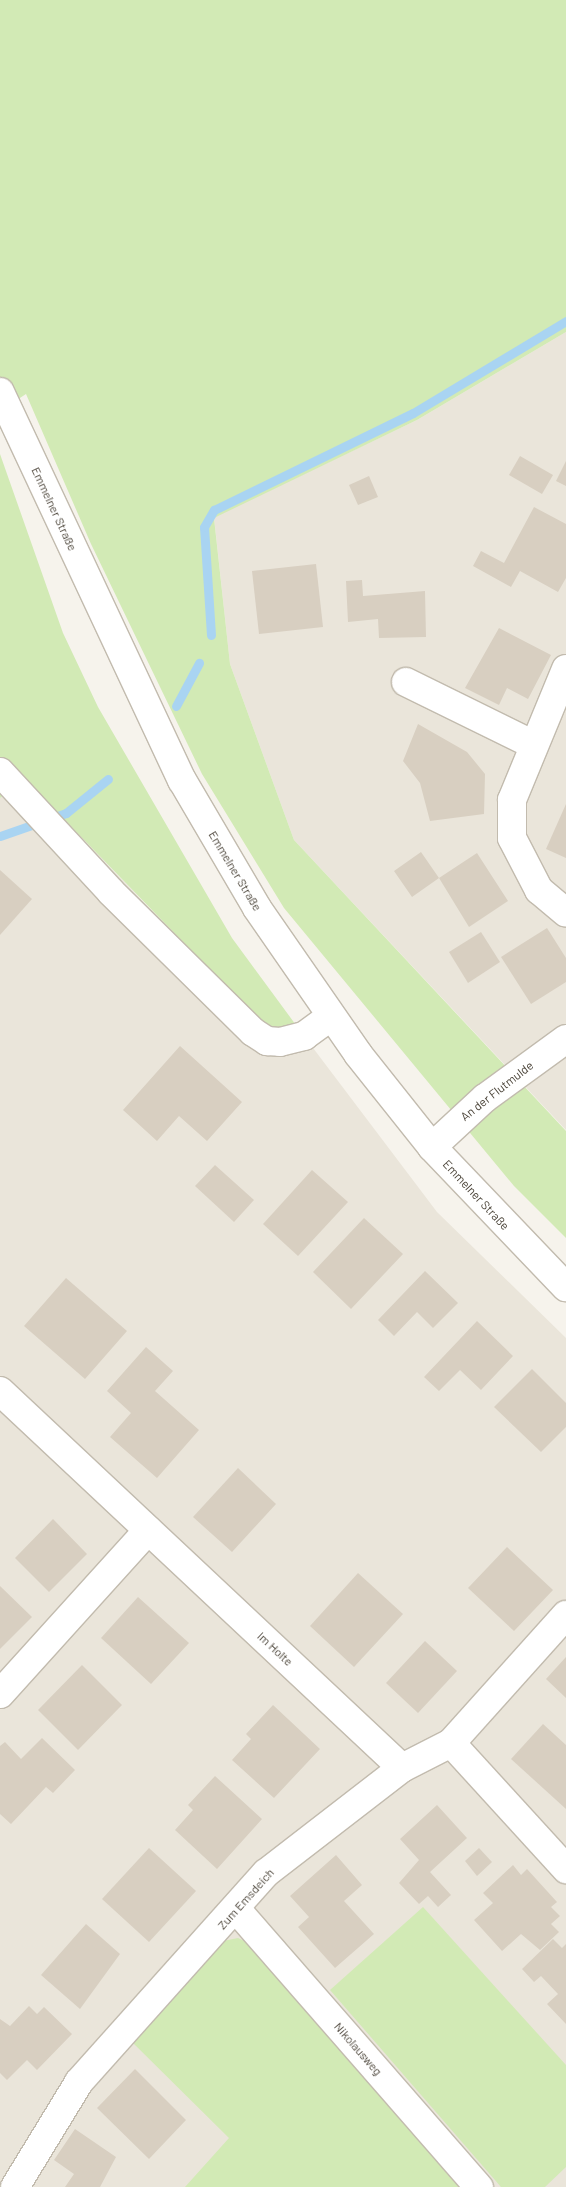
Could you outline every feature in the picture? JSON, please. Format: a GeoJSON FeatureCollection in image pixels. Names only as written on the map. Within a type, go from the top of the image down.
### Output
{"type":"FeatureCollection","features":[{"type":"Feature","properties":{"kind":"street","name":"Emmelner Straße"},"geometry":{"type":"LineString","coordinates":[[0,392],[182,780],[257,908],[330,1016],[432,1147],[566,1288]]}},
{"type":"Feature","properties":{"kind":"street"},"geometry":{"type":"LineString","coordinates":[[566,669],[532,744],[512,800],[512,838],[539,890],[566,913]]}},
{"type":"Feature","properties":{"kind":"street"},"geometry":{"type":"LineString","coordinates":[[406,682],[532,744]]}},
{"type":"Feature","properties":{"kind":"street"},"geometry":{"type":"LineString","coordinates":[[0,772],[56,835],[238,1019],[267,1041],[304,1036],[330,1016]]}},
{"type":"Feature","properties":{"kind":"street","name":"An der Flutmulde"},"geometry":{"type":"LineString","coordinates":[[432,1147],[485,1098],[566,1039]]}},
{"type":"Feature","properties":{"kind":"street","name":"Im Holte"},"geometry":{"type":"LineString","coordinates":[[0,1391],[402,1768]]}},
{"type":"Feature","properties":{"kind":"street"},"geometry":{"type":"LineString","coordinates":[[0,1694],[148,1530]]}},
{"type":"Feature","properties":{"kind":"street","name":"Zum Emsdeich"},"geometry":{"type":"LineString","coordinates":[[16,2187],[78,2082],[236,1910],[266,1872],[402,1768],[451,1743],[566,1615]]}},
{"type":"Feature","properties":{"kind":"street"},"geometry":{"type":"LineString","coordinates":[[451,1743],[566,1869]]}},
{"type":"Feature","properties":{"kind":"street","name":"Nikolausweg"},"geometry":{"type":"LineString","coordinates":[[236,1910],[479,2187]]}},
{"type":"Feature","properties":{"kind":"shaded area"},"geometry":{"type":"Polygon","coordinates":[[[566,332],[566,1130],[294,840],[230,664],[214,517],[417,420],[566,332]]]}},
{"type":"Feature","properties":{"kind":"shaded area"},"geometry":{"type":"Polygon","coordinates":[[[22,776],[246,1008],[304,1036],[437,1212],[566,1338],[566,2187],[0,2187],[0,798],[22,776]]]}},
{"type":"Feature","properties":{"kind":"green space"},"geometry":{"type":"Polygon","coordinates":[[[0,0],[566,0],[566,332],[417,420],[214,518],[230,664],[294,840],[566,1131],[566,1238],[514,1186],[284,908],[202,774],[91,544],[26,394],[0,411],[0,0]]]}},
{"type":"Feature","properties":{"kind":"green space"},"geometry":{"type":"Polygon","coordinates":[[[0,454],[63,633],[98,707],[232,938],[304,1036],[280,1042],[23,777],[0,798],[0,454]]]}},
{"type":"Feature","properties":{"kind":"green space"},"geometry":{"type":"Polygon","coordinates":[[[423,1907],[566,2065],[566,2167],[545,2187],[501,2187],[330,1990],[423,1907]]]}},
{"type":"Feature","properties":{"kind":"green space"},"geometry":{"type":"Polygon","coordinates":[[[238,1938],[253,1945],[465,2187],[185,2187],[229,2138],[132,2042],[218,1942],[238,1938]]]}},
{"type":"Feature","properties":{"kind":"building"},"geometry":{"type":"Polygon","coordinates":[[[520,456],[553,475],[542,494],[509,475],[520,456]]]}},
{"type":"Feature","properties":{"kind":"building"},"geometry":{"type":"Polygon","coordinates":[[[566,461],[566,486],[556,481],[566,461]]]}},
{"type":"Feature","properties":{"kind":"building"},"geometry":{"type":"Polygon","coordinates":[[[369,476],[378,497],[358,505],[349,485],[369,476]]]}},
{"type":"Feature","properties":{"kind":"building"},"geometry":{"type":"Polygon","coordinates":[[[534,507],[566,524],[566,578],[558,592],[520,571],[511,587],[473,566],[481,551],[504,563],[534,507]]]}},
{"type":"Feature","properties":{"kind":"building"},"geometry":{"type":"Polygon","coordinates":[[[316,564],[323,627],[259,634],[252,571],[316,564]]]}},
{"type":"Feature","properties":{"kind":"building"},"geometry":{"type":"Polygon","coordinates":[[[362,580],[363,596],[425,591],[426,637],[379,638],[378,619],[348,622],[346,581],[362,580]]]}},
{"type":"Feature","properties":{"kind":"building"},"geometry":{"type":"Polygon","coordinates":[[[499,628],[551,655],[528,699],[507,688],[499,705],[465,688],[499,628]]]}},
{"type":"Feature","properties":{"kind":"building"},"geometry":{"type":"Polygon","coordinates":[[[418,724],[467,752],[485,774],[484,814],[430,821],[420,783],[403,761],[418,724]]]}},
{"type":"Feature","properties":{"kind":"building"},"geometry":{"type":"Polygon","coordinates":[[[566,804],[566,858],[546,849],[566,804]]]}},
{"type":"Feature","properties":{"kind":"building"},"geometry":{"type":"Polygon","coordinates":[[[421,852],[439,878],[412,897],[394,871],[421,852]]]}},
{"type":"Feature","properties":{"kind":"building"},"geometry":{"type":"Polygon","coordinates":[[[477,853],[508,901],[469,927],[439,878],[477,853]]]}},
{"type":"Feature","properties":{"kind":"building"},"geometry":{"type":"Polygon","coordinates":[[[0,870],[32,899],[0,935],[0,870]]]}},
{"type":"Feature","properties":{"kind":"building"},"geometry":{"type":"Polygon","coordinates":[[[547,928],[566,958],[566,982],[531,1004],[501,957],[547,928]]]}},
{"type":"Feature","properties":{"kind":"building"},"geometry":{"type":"Polygon","coordinates":[[[481,932],[500,962],[468,983],[449,952],[481,932]]]}},
{"type":"Feature","properties":{"kind":"building"},"geometry":{"type":"Polygon","coordinates":[[[180,1046],[242,1102],[207,1141],[179,1116],[157,1141],[123,1110],[180,1046]]]}},
{"type":"Feature","properties":{"kind":"building"},"geometry":{"type":"Polygon","coordinates":[[[215,1165],[254,1200],[234,1222],[195,1186],[215,1165]]]}},
{"type":"Feature","properties":{"kind":"building"},"geometry":{"type":"Polygon","coordinates":[[[312,1170],[348,1202],[298,1256],[263,1224],[312,1170]]]}},
{"type":"Feature","properties":{"kind":"building"},"geometry":{"type":"Polygon","coordinates":[[[364,1218],[403,1254],[351,1309],[313,1272],[364,1218]]]}},
{"type":"Feature","properties":{"kind":"building"},"geometry":{"type":"Polygon","coordinates":[[[425,1271],[458,1303],[433,1328],[417,1312],[394,1336],[378,1320],[425,1271]]]}},
{"type":"Feature","properties":{"kind":"building"},"geometry":{"type":"Polygon","coordinates":[[[66,1278],[127,1331],[85,1379],[24,1326],[66,1278]]]}},
{"type":"Feature","properties":{"kind":"building"},"geometry":{"type":"Polygon","coordinates":[[[477,1321],[513,1356],[481,1390],[460,1370],[439,1391],[424,1377],[477,1321]]]}},
{"type":"Feature","properties":{"kind":"building"},"geometry":{"type":"Polygon","coordinates":[[[146,1347],[173,1371],[155,1391],[199,1430],[157,1478],[110,1437],[131,1413],[107,1391],[146,1347]]]}},
{"type":"Feature","properties":{"kind":"building"},"geometry":{"type":"Polygon","coordinates":[[[532,1369],[566,1403],[566,1427],[541,1452],[494,1407],[532,1369]]]}},
{"type":"Feature","properties":{"kind":"building"},"geometry":{"type":"Polygon","coordinates":[[[238,1468],[276,1504],[232,1552],[193,1517],[238,1468]]]}},
{"type":"Feature","properties":{"kind":"building"},"geometry":{"type":"Polygon","coordinates":[[[53,1519],[87,1554],[49,1592],[15,1558],[53,1519]]]}},
{"type":"Feature","properties":{"kind":"building"},"geometry":{"type":"Polygon","coordinates":[[[507,1547],[553,1590],[514,1631],[468,1588],[507,1547]]]}},
{"type":"Feature","properties":{"kind":"building"},"geometry":{"type":"Polygon","coordinates":[[[358,1573],[403,1614],[354,1667],[310,1626],[358,1573]]]}},
{"type":"Feature","properties":{"kind":"building"},"geometry":{"type":"Polygon","coordinates":[[[0,1586],[32,1617],[0,1649],[0,1586]]]}},
{"type":"Feature","properties":{"kind":"building"},"geometry":{"type":"Polygon","coordinates":[[[138,1597],[189,1643],[151,1684],[101,1638],[138,1597]]]}},
{"type":"Feature","properties":{"kind":"building"},"geometry":{"type":"Polygon","coordinates":[[[425,1641],[457,1671],[418,1713],[386,1683],[425,1641]]]}},
{"type":"Feature","properties":{"kind":"building"},"geometry":{"type":"Polygon","coordinates":[[[566,1657],[566,1698],[546,1679],[566,1657]]]}},
{"type":"Feature","properties":{"kind":"building"},"geometry":{"type":"Polygon","coordinates":[[[82,1665],[122,1705],[78,1750],[38,1710],[82,1665]]]}},
{"type":"Feature","properties":{"kind":"building"},"geometry":{"type":"Polygon","coordinates":[[[273,1705],[320,1749],[274,1798],[232,1760],[251,1739],[246,1734],[273,1705]]]}},
{"type":"Feature","properties":{"kind":"building"},"geometry":{"type":"Polygon","coordinates":[[[543,1724],[566,1745],[566,1809],[511,1759],[543,1724]]]}},
{"type":"Feature","properties":{"kind":"building"},"geometry":{"type":"Polygon","coordinates":[[[42,1738],[75,1770],[53,1793],[46,1787],[11,1824],[0,1814],[0,1746],[5,1742],[21,1759],[42,1738]]]}},
{"type":"Feature","properties":{"kind":"building"},"geometry":{"type":"Polygon","coordinates":[[[215,1776],[262,1819],[217,1869],[175,1830],[193,1810],[188,1805],[215,1776]]]}},
{"type":"Feature","properties":{"kind":"building"},"geometry":{"type":"Polygon","coordinates":[[[437,1805],[467,1838],[430,1872],[451,1895],[438,1907],[428,1896],[419,1904],[399,1883],[419,1860],[400,1839],[437,1805]]]}},
{"type":"Feature","properties":{"kind":"building"},"geometry":{"type":"Polygon","coordinates":[[[149,1848],[196,1891],[149,1942],[102,1899],[149,1848]]]}},
{"type":"Feature","properties":{"kind":"building"},"geometry":{"type":"Polygon","coordinates":[[[479,1848],[492,1862],[477,1876],[465,1861],[479,1848]]]}},
{"type":"Feature","properties":{"kind":"building"},"geometry":{"type":"Polygon","coordinates":[[[336,1855],[362,1885],[344,1901],[374,1934],[335,1968],[298,1927],[309,1917],[290,1896],[336,1855]]]}},
{"type":"Feature","properties":{"kind":"building"},"geometry":{"type":"Polygon","coordinates":[[[513,1865],[521,1875],[527,1869],[557,1902],[551,1907],[560,1916],[551,1924],[559,1932],[540,1950],[521,1934],[502,1951],[474,1920],[493,1903],[483,1893],[513,1865]]]}},
{"type":"Feature","properties":{"kind":"building"},"geometry":{"type":"Polygon","coordinates":[[[86,1924],[120,1954],[80,2009],[41,1975],[86,1924]]]}},
{"type":"Feature","properties":{"kind":"building"},"geometry":{"type":"Polygon","coordinates":[[[553,1939],[562,1948],[566,1944],[566,2024],[547,2004],[558,1994],[541,1976],[534,1982],[522,1969],[553,1939]]]}},
{"type":"Feature","properties":{"kind":"building"},"geometry":{"type":"Polygon","coordinates":[[[29,2006],[37,2014],[44,2007],[72,2034],[37,2070],[27,2060],[7,2080],[0,2073],[0,2019],[10,2026],[29,2006]]]}},
{"type":"Feature","properties":{"kind":"building"},"geometry":{"type":"Polygon","coordinates":[[[135,2069],[186,2120],[149,2159],[97,2108],[135,2069]]]}},
{"type":"Feature","properties":{"kind":"building"},"geometry":{"type":"Polygon","coordinates":[[[75,2129],[116,2157],[100,2187],[65,2187],[74,2174],[54,2160],[75,2129]]]}},
{"type":"Feature","properties":{"kind":"waterway"},"geometry":{"type":"LineString","coordinates":[[211,635],[204,527],[214,510],[413,413],[566,321]]}},
{"type":"Feature","properties":{"kind":"waterway"},"geometry":{"type":"LineString","coordinates":[[176,706],[199,663]]}},
{"type":"Feature","properties":{"kind":"waterway"},"geometry":{"type":"LineString","coordinates":[[0,836],[66,813],[108,779]]}}]}
